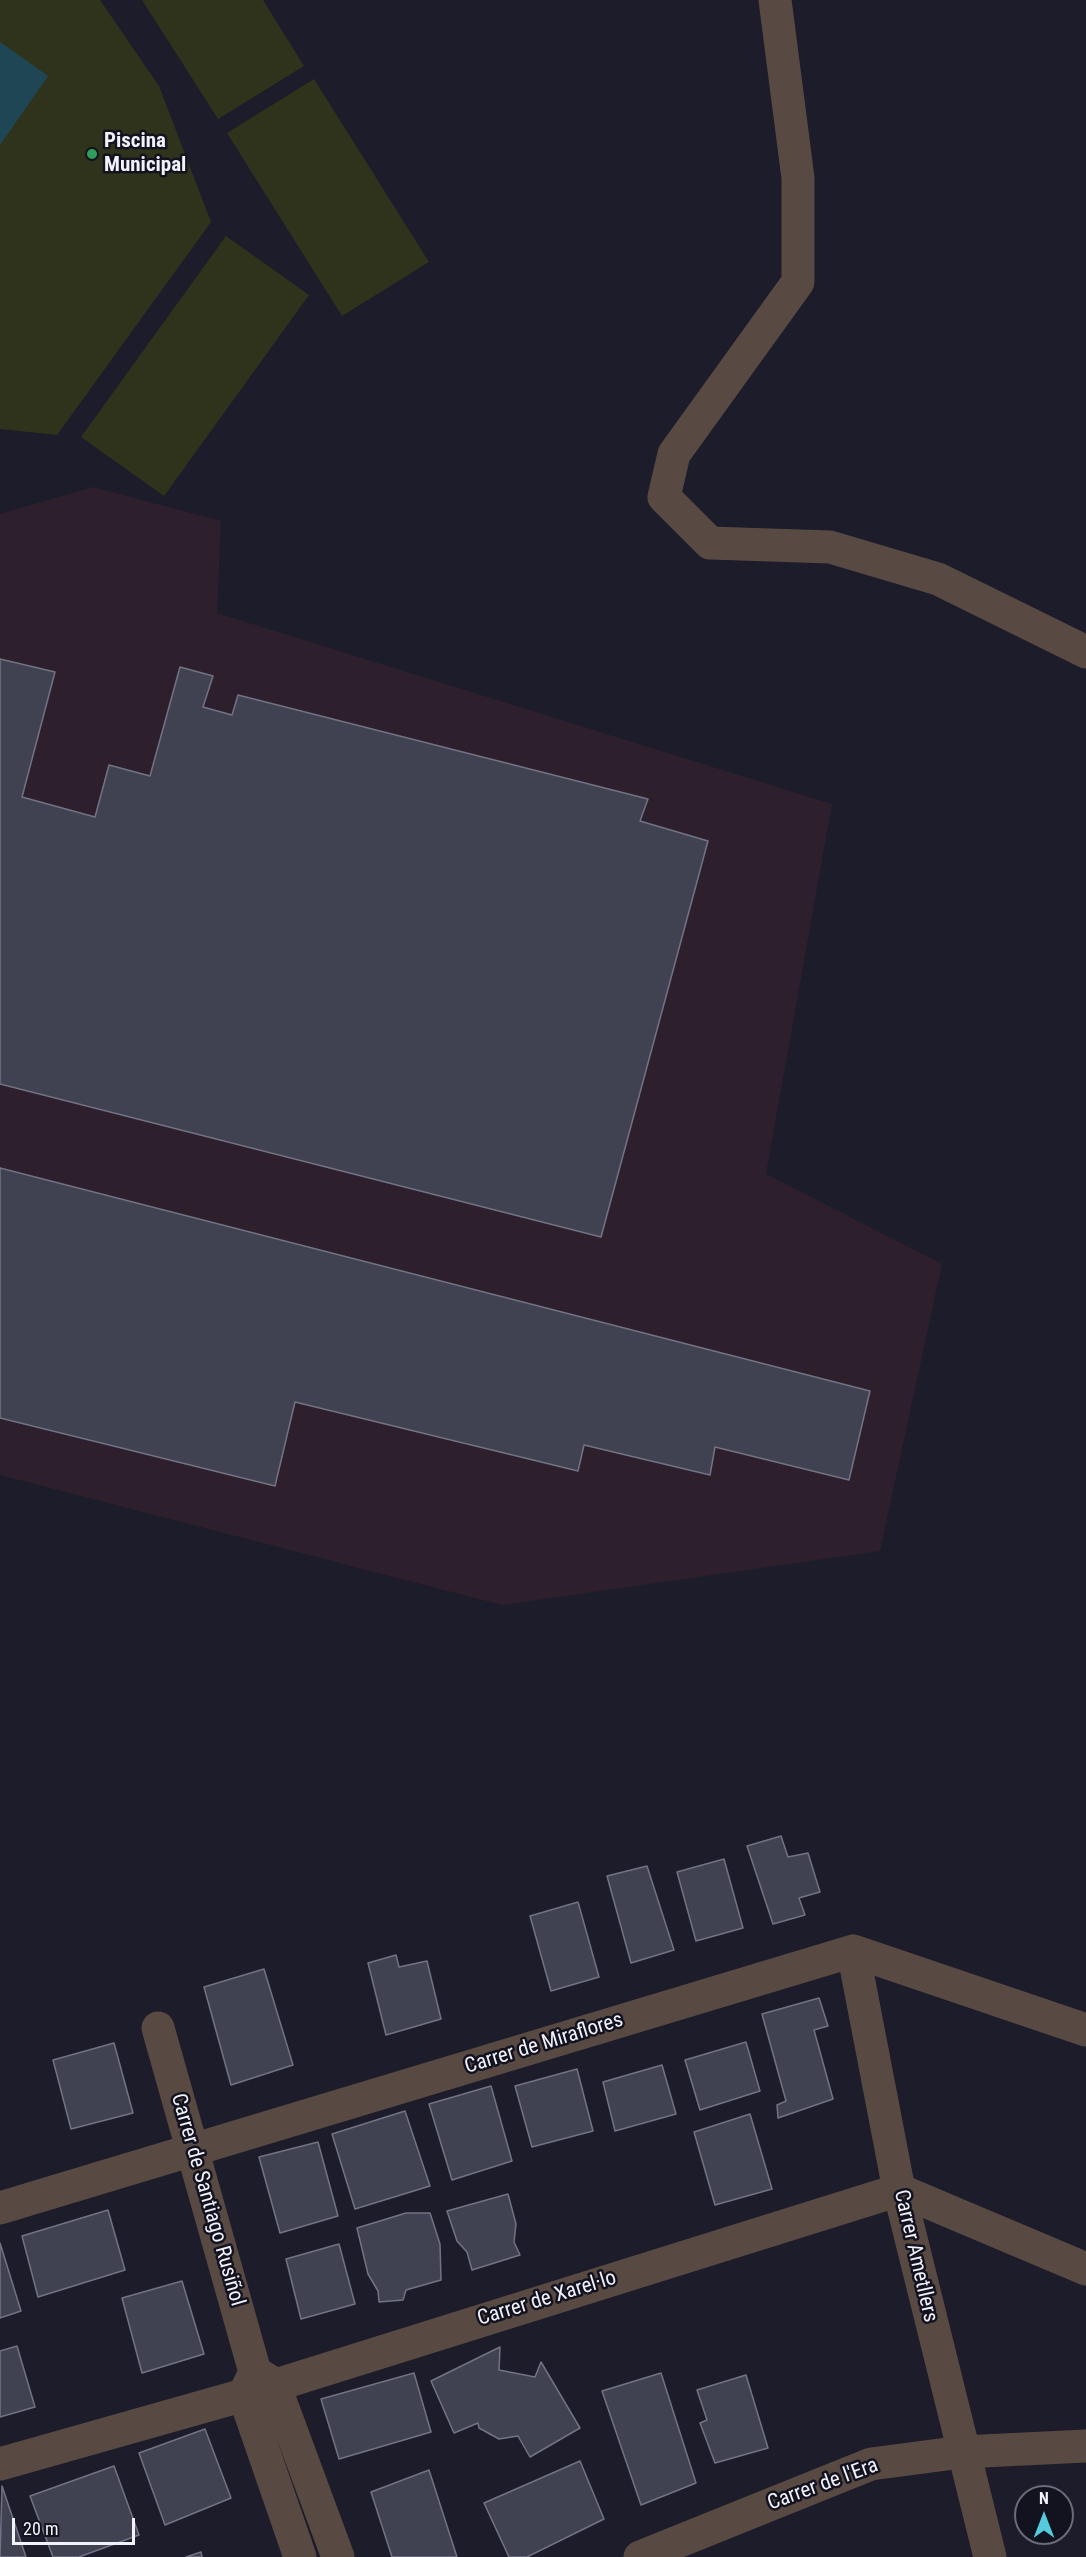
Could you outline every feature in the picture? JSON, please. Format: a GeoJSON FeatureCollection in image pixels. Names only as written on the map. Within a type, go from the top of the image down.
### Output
{"type":"FeatureCollection","features":[{"type":"Feature","properties":{"kind":"street"},"geometry":{"type":"LineString","coordinates":[[776,0],[798,178],[798,282],[674,454],[664,497],[710,543],[830,547],[938,579],[1086,652]]}},
{"type":"Feature","properties":{"kind":"street"},"geometry":{"type":"LineString","coordinates":[[853,1951],[1086,2030]]}},
{"type":"Feature","properties":{"kind":"street","name":"Carrer de Miraflores"},"geometry":{"type":"LineString","coordinates":[[0,2208],[853,1951]]}},
{"type":"Feature","properties":{"kind":"street","name":"Carrer Ametllers"},"geometry":{"type":"LineString","coordinates":[[853,1951],[898,2190],[990,2557]]}},
{"type":"Feature","properties":{"kind":"street","name":"Carrer de Santiago Rusiñol"},"geometry":{"type":"LineString","coordinates":[[158,2028],[258,2384],[300,2557]]}},
{"type":"Feature","properties":{"kind":"street"},"geometry":{"type":"LineString","coordinates":[[898,2190],[1086,2269]]}},
{"type":"Feature","properties":{"kind":"street","name":"Carrer de Xarel·lo"},"geometry":{"type":"LineString","coordinates":[[0,2464],[898,2190]]}},
{"type":"Feature","properties":{"kind":"street","name":"Carrer de Santiago Rusiñol"},"geometry":{"type":"LineString","coordinates":[[258,2384],[338,2557]]}},
{"type":"Feature","properties":{"kind":"street","name":"Carrer de l'Era"},"geometry":{"type":"LineString","coordinates":[[640,2557],[871,2464],[962,2452],[1086,2446]]}},
{"type":"Feature","properties":{"kind":"shaded area"},"geometry":{"type":"Polygon","coordinates":[[[93,487],[221,521],[217,613],[832,804],[766,1174],[942,1264],[880,1551],[502,1605],[0,1475],[0,514],[93,487]]]}},
{"type":"Feature","properties":{"kind":"green space","name":"Piscina Municipal"},"geometry":{"type":"Polygon","coordinates":[[[0,0],[100,0],[159,86],[211,222],[57,435],[0,429],[0,0]]]}},
{"type":"Feature","properties":{"kind":"green space"},"geometry":{"type":"Polygon","coordinates":[[[142,0],[263,0],[304,66],[218,119],[142,0]]]}},
{"type":"Feature","properties":{"kind":"green space"},"geometry":{"type":"Polygon","coordinates":[[[314,79],[429,262],[342,316],[227,133],[314,79]]]}},
{"type":"Feature","properties":{"kind":"green space"},"geometry":{"type":"Polygon","coordinates":[[[226,236],[309,295],[164,496],[81,437],[226,236]]]}},
{"type":"Feature","properties":{"kind":"water"},"geometry":{"type":"Polygon","coordinates":[[[0,42],[48,76],[0,145],[0,42]]]}},
{"type":"Feature","properties":{"kind":"building"},"geometry":{"type":"Polygon","coordinates":[[[0,659],[55,672],[22,797],[95,817],[109,765],[150,776],[180,667],[213,676],[203,707],[232,715],[238,695],[648,799],[640,821],[708,841],[601,1237],[0,1084],[0,659]]]}},
{"type":"Feature","properties":{"kind":"building"},"geometry":{"type":"Polygon","coordinates":[[[0,1168],[870,1391],[849,1480],[715,1447],[710,1475],[584,1445],[578,1471],[295,1402],[275,1486],[0,1418],[0,1168]]]}},
{"type":"Feature","properties":{"kind":"building"},"geometry":{"type":"Polygon","coordinates":[[[781,1836],[788,1857],[808,1853],[820,1892],[799,1898],[805,1915],[773,1924],[747,1846],[781,1836]]]}},
{"type":"Feature","properties":{"kind":"building"},"geometry":{"type":"Polygon","coordinates":[[[724,1859],[743,1928],[696,1941],[677,1872],[724,1859]]]}},
{"type":"Feature","properties":{"kind":"building"},"geometry":{"type":"Polygon","coordinates":[[[647,1866],[674,1950],[631,1963],[607,1876],[647,1866]]]}},
{"type":"Feature","properties":{"kind":"building"},"geometry":{"type":"Polygon","coordinates":[[[578,1902],[599,1977],[551,1991],[530,1916],[578,1902]]]}},
{"type":"Feature","properties":{"kind":"building"},"geometry":{"type":"Polygon","coordinates":[[[396,1955],[399,1967],[427,1961],[441,2019],[386,2035],[368,1963],[396,1955]]]}},
{"type":"Feature","properties":{"kind":"building"},"geometry":{"type":"Polygon","coordinates":[[[264,1969],[293,2065],[231,2085],[204,1987],[264,1969]]]}},
{"type":"Feature","properties":{"kind":"building"},"geometry":{"type":"Polygon","coordinates":[[[819,1998],[828,2026],[814,2030],[833,2099],[778,2118],[777,2105],[786,2101],[762,2014],[819,1998]]]}},
{"type":"Feature","properties":{"kind":"building"},"geometry":{"type":"Polygon","coordinates":[[[746,2042],[760,2091],[700,2110],[685,2060],[746,2042]]]}},
{"type":"Feature","properties":{"kind":"building"},"geometry":{"type":"Polygon","coordinates":[[[114,2043],[133,2113],[71,2129],[53,2060],[114,2043]]]}},
{"type":"Feature","properties":{"kind":"building"},"geometry":{"type":"Polygon","coordinates":[[[662,2065],[676,2114],[615,2131],[603,2082],[662,2065]]]}},
{"type":"Feature","properties":{"kind":"building"},"geometry":{"type":"Polygon","coordinates":[[[577,2069],[593,2131],[532,2147],[515,2086],[577,2069]]]}},
{"type":"Feature","properties":{"kind":"building"},"geometry":{"type":"Polygon","coordinates":[[[491,2086],[512,2161],[452,2180],[429,2104],[491,2086]]]}},
{"type":"Feature","properties":{"kind":"building"},"geometry":{"type":"Polygon","coordinates":[[[405,2111],[430,2186],[355,2209],[332,2134],[405,2111]]]}},
{"type":"Feature","properties":{"kind":"building"},"geometry":{"type":"Polygon","coordinates":[[[750,2114],[772,2189],[715,2205],[694,2132],[750,2114]]]}},
{"type":"Feature","properties":{"kind":"building"},"geometry":{"type":"Polygon","coordinates":[[[318,2142],[338,2216],[280,2233],[259,2157],[318,2142]]]}},
{"type":"Feature","properties":{"kind":"building"},"geometry":{"type":"Polygon","coordinates":[[[508,2194],[516,2224],[514,2242],[520,2255],[472,2270],[467,2252],[457,2241],[447,2211],[508,2194]]]}},
{"type":"Feature","properties":{"kind":"building"},"geometry":{"type":"Polygon","coordinates":[[[108,2210],[125,2270],[38,2297],[22,2236],[108,2210]]]}},
{"type":"Feature","properties":{"kind":"building"},"geometry":{"type":"Polygon","coordinates":[[[406,2213],[430,2213],[440,2244],[441,2280],[406,2290],[403,2300],[379,2302],[378,2291],[368,2274],[357,2228],[406,2213]]]}},
{"type":"Feature","properties":{"kind":"building"},"geometry":{"type":"Polygon","coordinates":[[[0,2243],[21,2311],[0,2318],[0,2243]]]}},
{"type":"Feature","properties":{"kind":"building"},"geometry":{"type":"Polygon","coordinates":[[[339,2244],[355,2304],[301,2319],[286,2259],[339,2244]]]}},
{"type":"Feature","properties":{"kind":"building"},"geometry":{"type":"Polygon","coordinates":[[[182,2281],[204,2354],[142,2373],[122,2298],[182,2281]]]}},
{"type":"Feature","properties":{"kind":"building"},"geometry":{"type":"Polygon","coordinates":[[[17,2346],[35,2407],[0,2417],[0,2351],[17,2346]]]}},
{"type":"Feature","properties":{"kind":"building"},"geometry":{"type":"Polygon","coordinates":[[[500,2347],[499,2370],[535,2377],[541,2362],[580,2428],[530,2457],[518,2436],[499,2439],[479,2428],[478,2423],[454,2433],[431,2381],[500,2347]]]}},
{"type":"Feature","properties":{"kind":"building"},"geometry":{"type":"Polygon","coordinates":[[[414,2373],[431,2432],[339,2459],[321,2399],[414,2373]]]}},
{"type":"Feature","properties":{"kind":"building"},"geometry":{"type":"Polygon","coordinates":[[[661,2373],[696,2483],[641,2505],[602,2391],[661,2373]]]}},
{"type":"Feature","properties":{"kind":"building"},"geometry":{"type":"Polygon","coordinates":[[[746,2375],[768,2448],[715,2463],[700,2423],[707,2420],[697,2390],[746,2375]]]}},
{"type":"Feature","properties":{"kind":"building"},"geometry":{"type":"Polygon","coordinates":[[[205,2429],[231,2498],[165,2525],[139,2453],[205,2429]]]}},
{"type":"Feature","properties":{"kind":"building"},"geometry":{"type":"Polygon","coordinates":[[[580,2461],[604,2519],[527,2557],[509,2557],[484,2503],[580,2461]]]}},
{"type":"Feature","properties":{"kind":"building"},"geometry":{"type":"Polygon","coordinates":[[[114,2466],[139,2535],[79,2557],[53,2557],[30,2496],[114,2466]]]}},
{"type":"Feature","properties":{"kind":"building"},"geometry":{"type":"Polygon","coordinates":[[[429,2470],[457,2557],[392,2557],[371,2492],[429,2470]]]}},
{"type":"Feature","properties":{"kind":"building"},"geometry":{"type":"Polygon","coordinates":[[[2,2486],[26,2557],[0,2557],[2,2486]]]}},
{"type":"Feature","properties":{"kind":"building"},"geometry":{"type":"Polygon","coordinates":[[[201,2552],[202,2557],[186,2557],[201,2552]]]}},
{"type":"Feature","properties":{"kind":"place","name":"Piscina Municipal"},"geometry":{"type":"Point","coordinates":[92,154]}}]}
